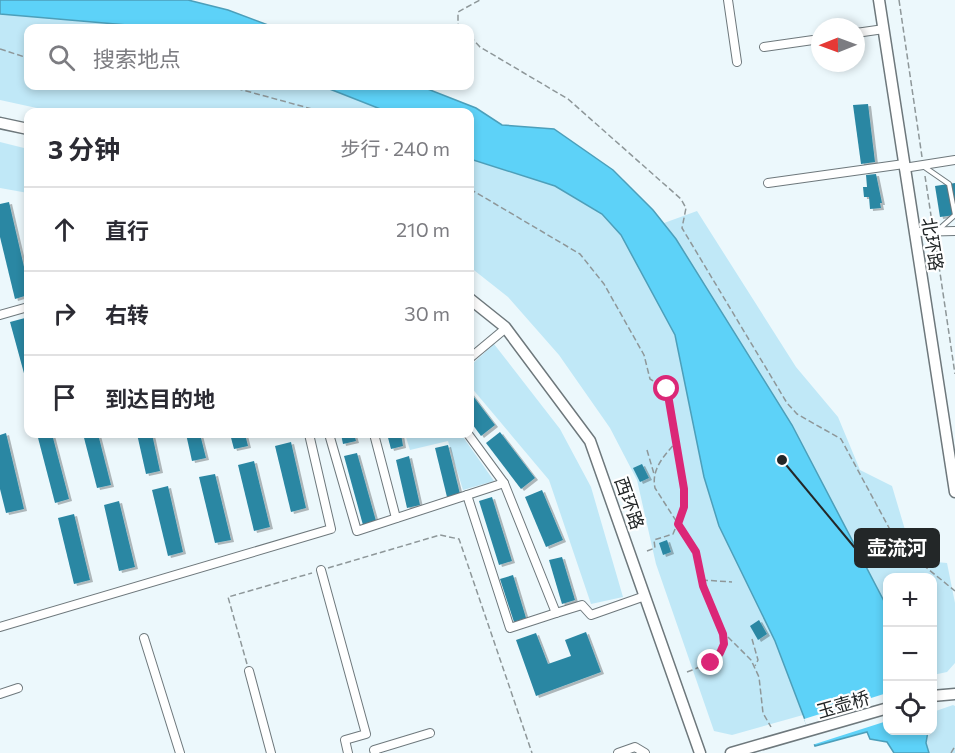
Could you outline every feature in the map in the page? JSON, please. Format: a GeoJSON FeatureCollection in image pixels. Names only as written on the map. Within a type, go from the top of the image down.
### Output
{"type":"FeatureCollection","features":[{"type":"Feature","properties":{"kind":"main road","name":"北环路"},"geometry":{"type":"LineString","coordinates":[[879,0],[914,232],[952,450],[955,492]]}},
{"type":"Feature","properties":{"kind":"main road"},"geometry":{"type":"LineString","coordinates":[[0,123],[24,128]]}},
{"type":"Feature","properties":{"kind":"main road","name":"西环路"},"geometry":{"type":"LineString","coordinates":[[474,302],[506,328],[590,441],[700,753]]}},
{"type":"Feature","properties":{"kind":"main road"},"geometry":{"type":"LineString","coordinates":[[937,696],[955,694]]}},
{"type":"Feature","properties":{"kind":"main road","name":"玉壶桥"},"geometry":{"type":"LineString","coordinates":[[731,753],[883,709]]}},
{"type":"Feature","properties":{"kind":"street"},"geometry":{"type":"LineString","coordinates":[[728,0],[736,62]]}},
{"type":"Feature","properties":{"kind":"street"},"geometry":{"type":"LineString","coordinates":[[865,32],[884,29]]}},
{"type":"Feature","properties":{"kind":"street"},"geometry":{"type":"LineString","coordinates":[[764,47],[811,40]]}},
{"type":"Feature","properties":{"kind":"street"},"geometry":{"type":"LineString","coordinates":[[768,183],[904,166],[923,166],[955,160]]}},
{"type":"Feature","properties":{"kind":"street"},"geometry":{"type":"LineString","coordinates":[[914,232],[955,231]]}},
{"type":"Feature","properties":{"kind":"street"},"geometry":{"type":"LineString","coordinates":[[0,315],[24,308]]}},
{"type":"Feature","properties":{"kind":"street"},"geometry":{"type":"LineString","coordinates":[[474,355],[506,328]]}},
{"type":"Feature","properties":{"kind":"street"},"geometry":{"type":"LineString","coordinates":[[0,627],[331,529],[310,438]]}},
{"type":"Feature","properties":{"kind":"street"},"geometry":{"type":"LineString","coordinates":[[330,438],[357,531],[504,483]]}},
{"type":"Feature","properties":{"kind":"street"},"geometry":{"type":"LineString","coordinates":[[375,438],[396,518]]}},
{"type":"Feature","properties":{"kind":"street"},"geometry":{"type":"LineString","coordinates":[[471,438],[504,483],[556,613]]}},
{"type":"Feature","properties":{"kind":"street"},"geometry":{"type":"LineString","coordinates":[[466,495],[510,628],[582,605],[591,615],[645,596]]}},
{"type":"Feature","properties":{"kind":"street"},"geometry":{"type":"LineString","coordinates":[[321,570],[366,734],[345,740],[348,753]]}},
{"type":"Feature","properties":{"kind":"street"},"geometry":{"type":"LineString","coordinates":[[144,638],[180,753]]}},
{"type":"Feature","properties":{"kind":"street"},"geometry":{"type":"LineString","coordinates":[[249,671],[271,753]]}},
{"type":"Feature","properties":{"kind":"street"},"geometry":{"type":"LineString","coordinates":[[0,694],[18,688]]}},
{"type":"Feature","properties":{"kind":"street"},"geometry":{"type":"LineString","coordinates":[[375,753],[374,750],[430,733]]}},
{"type":"Feature","properties":{"kind":"street"},"geometry":{"type":"LineString","coordinates":[[618,753],[635,747],[645,753]]}},
{"type":"Feature","properties":{"kind":"lane"},"geometry":{"type":"LineString","coordinates":[[923,166],[949,184],[955,215],[935,231]]}},
{"type":"Feature","properties":{"kind":"path"},"geometry":{"type":"LineString","coordinates":[[458,24],[458,12],[480,0]]}},
{"type":"Feature","properties":{"kind":"path"},"geometry":{"type":"LineString","coordinates":[[899,0],[955,374]]}},
{"type":"Feature","properties":{"kind":"path"},"geometry":{"type":"LineString","coordinates":[[474,40],[480,47],[567,99],[681,199],[686,208],[682,228],[787,403],[797,414],[841,439],[894,537],[906,551],[955,591]]}},
{"type":"Feature","properties":{"kind":"path"},"geometry":{"type":"LineString","coordinates":[[0,48],[24,56]]}},
{"type":"Feature","properties":{"kind":"path"},"geometry":{"type":"LineString","coordinates":[[246,90],[309,108]]}},
{"type":"Feature","properties":{"kind":"path"},"geometry":{"type":"LineString","coordinates":[[474,191],[580,254],[604,284],[644,355],[650,379],[667,389],[684,507],[673,534],[654,540],[655,548],[647,551]]}},
{"type":"Feature","properties":{"kind":"path"},"geometry":{"type":"LineString","coordinates":[[654,475],[660,461],[676,442]]}},
{"type":"Feature","properties":{"kind":"path"},"geometry":{"type":"LineString","coordinates":[[646,450],[654,475],[655,488],[696,552],[702,580],[723,634],[724,644],[711,663],[687,672]]}},
{"type":"Feature","properties":{"kind":"path"},"geometry":{"type":"LineString","coordinates":[[249,671],[228,597],[440,535],[459,539],[532,753]]}},
{"type":"Feature","properties":{"kind":"path"},"geometry":{"type":"LineString","coordinates":[[702,580],[732,582]]}},
{"type":"Feature","properties":{"kind":"path"},"geometry":{"type":"LineString","coordinates":[[723,634],[740,645],[754,667],[759,677],[763,713],[771,727]]}},
{"type":"Feature","properties":{"kind":"path"},"geometry":{"type":"LineString","coordinates":[[752,639],[758,660],[754,667]]}},
{"type":"Feature","properties":{"kind":"path"},"geometry":{"type":"LineString","coordinates":[[951,753],[955,746]]}},
{"type":"Feature","properties":{"kind":"shaded area"},"geometry":{"type":"Polygon","coordinates":[[[0,14],[116,24],[24,24],[24,90],[332,90],[378,108],[37,108],[0,100],[0,14]]]}},
{"type":"Feature","properties":{"kind":"shaded area"},"geometry":{"type":"Polygon","coordinates":[[[0,142],[24,148],[24,192],[0,188],[0,142]]]}},
{"type":"Feature","properties":{"kind":"shaded area"},"geometry":{"type":"Polygon","coordinates":[[[474,160],[555,186],[602,214],[621,235],[675,335],[704,477],[719,526],[775,641],[803,715],[732,735],[714,731],[656,564],[637,480],[610,428],[559,355],[508,297],[474,270],[474,160]]]}},
{"type":"Feature","properties":{"kind":"shaded area"},"geometry":{"type":"Polygon","coordinates":[[[697,211],[796,367],[838,417],[860,470],[892,486],[914,560],[947,563],[955,603],[955,663],[947,672],[937,674],[937,573],[883,573],[883,599],[792,425],[664,223],[697,211]]]}},
{"type":"Feature","properties":{"kind":"shaded area"},"geometry":{"type":"Polygon","coordinates":[[[494,344],[560,429],[591,487],[623,597],[591,604],[549,480],[474,391],[474,362],[494,344]]]}},
{"type":"Feature","properties":{"kind":"shaded area"},"geometry":{"type":"Polygon","coordinates":[[[406,438],[464,438],[494,481],[463,490],[448,441],[410,450],[406,438]]]}},
{"type":"Feature","properties":{"kind":"shaded area"},"geometry":{"type":"Polygon","coordinates":[[[955,706],[955,753],[929,753],[926,743],[927,735],[937,735],[937,711],[955,706]]]}},
{"type":"Feature","properties":{"kind":"water"},"geometry":{"type":"Polygon","coordinates":[[[0,0],[188,0],[228,10],[265,24],[116,24],[0,14],[0,0]]]}},
{"type":"Feature","properties":{"kind":"water"},"geometry":{"type":"Polygon","coordinates":[[[332,90],[430,90],[476,108],[502,125],[554,129],[613,170],[653,210],[676,239],[792,425],[883,599],[883,735],[927,735],[926,743],[929,753],[894,753],[887,742],[870,739],[867,732],[815,746],[775,641],[719,526],[704,477],[675,335],[621,235],[602,214],[555,186],[474,160],[474,108],[378,108],[332,90]]]}},
{"type":"Feature","properties":{"kind":"pier"},"geometry":{"type":"Polygon","coordinates":[[[883,694],[883,722],[812,745],[804,719],[883,694]]]}},
{"type":"Feature","properties":{"kind":"building"},"geometry":{"type":"Polygon","coordinates":[[[868,104],[875,162],[861,164],[853,105],[868,104]]]}},
{"type":"Feature","properties":{"kind":"building"},"geometry":{"type":"Polygon","coordinates":[[[876,174],[882,203],[880,203],[881,208],[870,209],[869,197],[864,197],[863,187],[867,187],[866,175],[876,174]]]}},
{"type":"Feature","properties":{"kind":"building"},"geometry":{"type":"Polygon","coordinates":[[[955,183],[955,215],[940,217],[935,186],[955,183]]]}},
{"type":"Feature","properties":{"kind":"building"},"geometry":{"type":"Polygon","coordinates":[[[9,202],[24,267],[24,296],[15,299],[0,237],[0,204],[9,202]]]}},
{"type":"Feature","properties":{"kind":"building"},"geometry":{"type":"Polygon","coordinates":[[[24,318],[24,373],[10,322],[24,318]]]}},
{"type":"Feature","properties":{"kind":"building"},"geometry":{"type":"Polygon","coordinates":[[[474,397],[495,425],[481,436],[474,426],[474,397]]]}},
{"type":"Feature","properties":{"kind":"building"},"geometry":{"type":"Polygon","coordinates":[[[500,432],[535,478],[521,489],[486,443],[500,432]]]}},
{"type":"Feature","properties":{"kind":"building"},"geometry":{"type":"Polygon","coordinates":[[[6,433],[24,509],[6,513],[0,489],[0,435],[6,433]]]}},
{"type":"Feature","properties":{"kind":"building"},"geometry":{"type":"Polygon","coordinates":[[[38,438],[53,438],[69,499],[55,503],[38,438]]]}},
{"type":"Feature","properties":{"kind":"building"},"geometry":{"type":"Polygon","coordinates":[[[84,438],[99,438],[111,485],[97,488],[84,438]]]}},
{"type":"Feature","properties":{"kind":"building"},"geometry":{"type":"Polygon","coordinates":[[[138,438],[153,438],[160,471],[146,474],[138,438]]]}},
{"type":"Feature","properties":{"kind":"building"},"geometry":{"type":"Polygon","coordinates":[[[187,438],[201,438],[206,458],[192,461],[187,438]]]}},
{"type":"Feature","properties":{"kind":"building"},"geometry":{"type":"Polygon","coordinates":[[[231,438],[246,438],[248,446],[234,449],[231,438]]]}},
{"type":"Feature","properties":{"kind":"building"},"geometry":{"type":"Polygon","coordinates":[[[342,438],[355,438],[356,441],[343,444],[342,438]]]}},
{"type":"Feature","properties":{"kind":"building"},"geometry":{"type":"Polygon","coordinates":[[[388,438],[402,438],[403,446],[391,449],[388,438]]]}},
{"type":"Feature","properties":{"kind":"building"},"geometry":{"type":"Polygon","coordinates":[[[291,442],[306,508],[291,512],[275,446],[291,442]]]}},
{"type":"Feature","properties":{"kind":"building"},"geometry":{"type":"Polygon","coordinates":[[[448,445],[460,494],[447,497],[435,448],[448,445]]]}},
{"type":"Feature","properties":{"kind":"building"},"geometry":{"type":"Polygon","coordinates":[[[357,453],[376,521],[363,525],[344,456],[357,453]]]}},
{"type":"Feature","properties":{"kind":"building"},"geometry":{"type":"Polygon","coordinates":[[[409,456],[420,505],[407,508],[396,460],[409,456]]]}},
{"type":"Feature","properties":{"kind":"building"},"geometry":{"type":"Polygon","coordinates":[[[254,461],[270,527],[254,531],[238,465],[254,461]]]}},
{"type":"Feature","properties":{"kind":"building"},"geometry":{"type":"Polygon","coordinates":[[[642,464],[649,478],[640,482],[633,468],[642,464]]]}},
{"type":"Feature","properties":{"kind":"building"},"geometry":{"type":"Polygon","coordinates":[[[215,474],[231,540],[215,543],[199,477],[215,474]]]}},
{"type":"Feature","properties":{"kind":"building"},"geometry":{"type":"Polygon","coordinates":[[[168,486],[183,552],[168,556],[152,490],[168,486]]]}},
{"type":"Feature","properties":{"kind":"building"},"geometry":{"type":"Polygon","coordinates":[[[542,490],[563,540],[546,547],[525,497],[542,490]]]}},
{"type":"Feature","properties":{"kind":"building"},"geometry":{"type":"Polygon","coordinates":[[[492,497],[512,561],[499,565],[479,501],[492,497]]]}},
{"type":"Feature","properties":{"kind":"building"},"geometry":{"type":"Polygon","coordinates":[[[119,501],[135,567],[119,571],[104,505],[119,501]]]}},
{"type":"Feature","properties":{"kind":"building"},"geometry":{"type":"Polygon","coordinates":[[[74,514],[90,580],[74,584],[58,518],[74,514]]]}},
{"type":"Feature","properties":{"kind":"building"},"geometry":{"type":"Polygon","coordinates":[[[667,540],[671,552],[663,555],[659,543],[667,540]]]}},
{"type":"Feature","properties":{"kind":"building"},"geometry":{"type":"Polygon","coordinates":[[[562,557],[575,600],[562,604],[549,560],[562,557]]]}},
{"type":"Feature","properties":{"kind":"building"},"geometry":{"type":"Polygon","coordinates":[[[513,575],[526,618],[514,622],[500,579],[513,575]]]}},
{"type":"Feature","properties":{"kind":"building"},"geometry":{"type":"Polygon","coordinates":[[[759,620],[767,634],[758,640],[750,626],[759,620]]]}},
{"type":"Feature","properties":{"kind":"building"},"geometry":{"type":"Polygon","coordinates":[[[586,632],[601,672],[536,696],[516,640],[536,633],[548,664],[571,656],[565,640],[586,632]]]}},
{"type":"Feature","properties":{"kind":"place","name":"壶流河"},"geometry":{"type":"Point","coordinates":[782,460]}},
{"type":"Feature","properties":{"kind":"route"},"geometry":{"type":"LineString","coordinates":[[667,389],[672,406],[684,489],[684,507],[678,524],[696,552],[703,586],[718,627],[723,634],[724,644],[711,663]]}}]}
